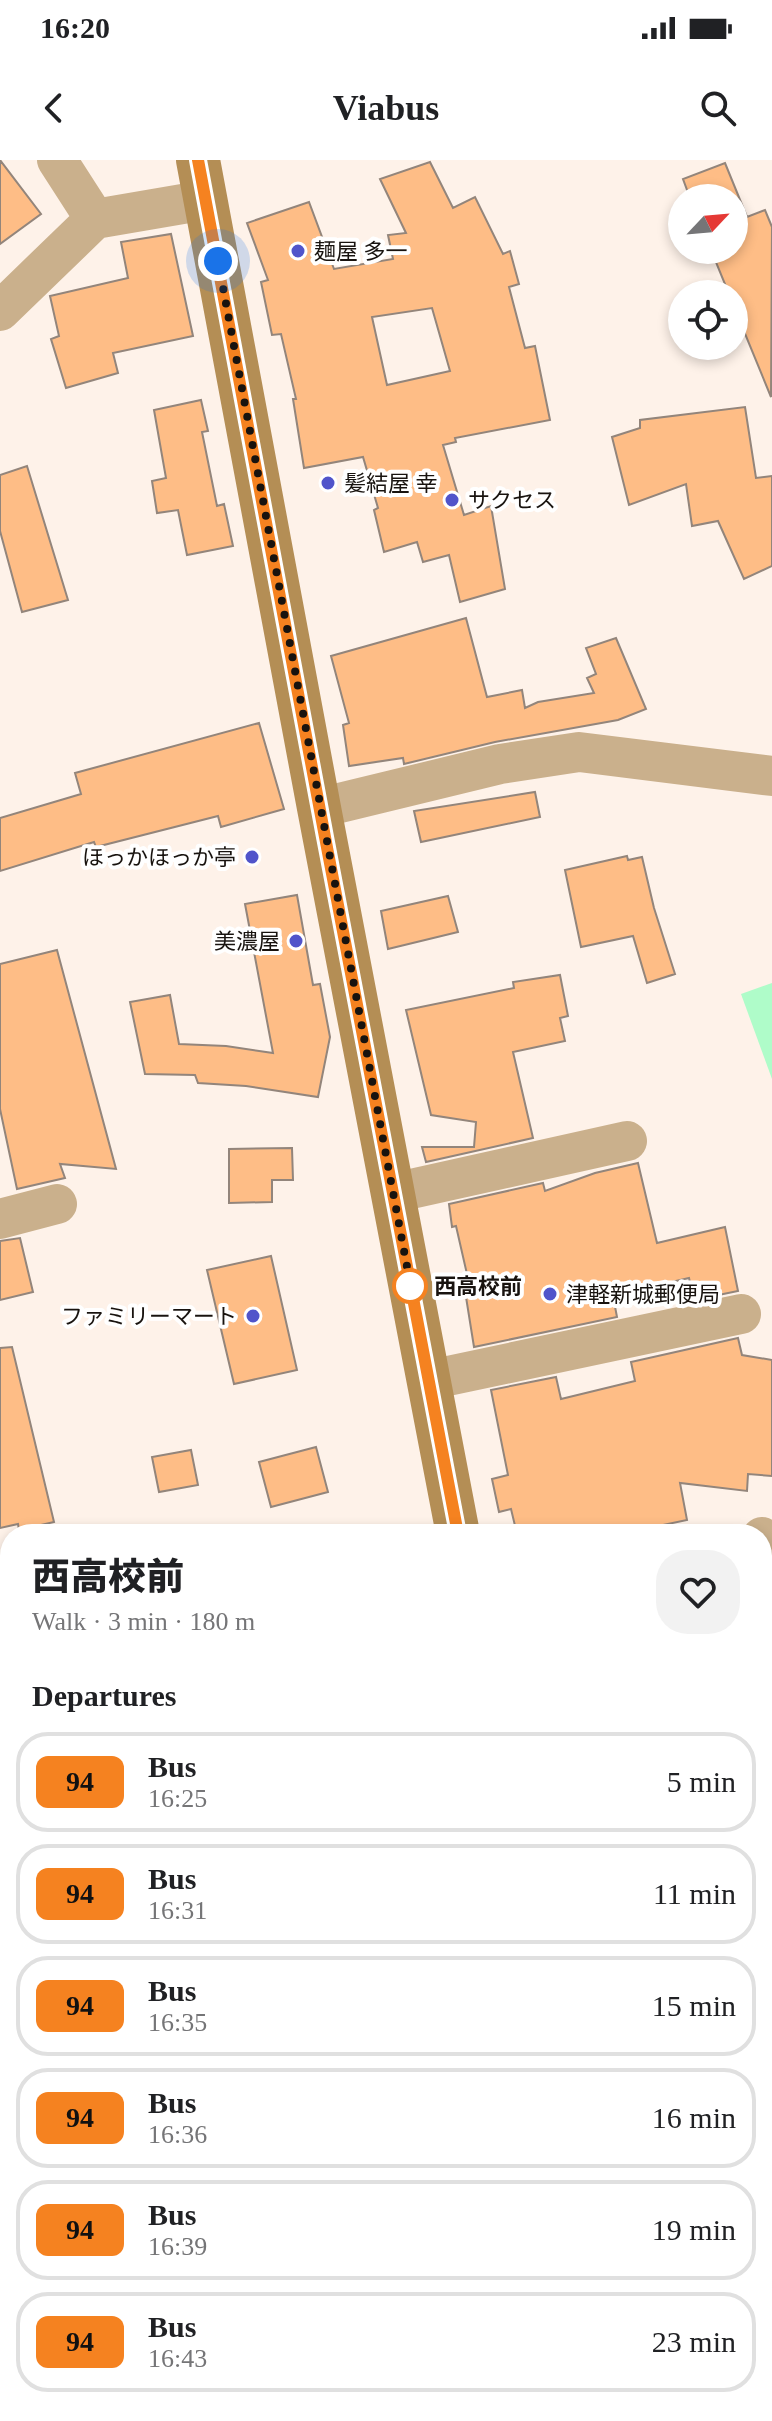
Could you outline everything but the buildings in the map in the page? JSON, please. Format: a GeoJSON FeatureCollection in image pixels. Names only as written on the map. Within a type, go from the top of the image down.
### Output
{"type":"FeatureCollection","features":[{"type":"Feature","properties":{"kind":"main road"},"geometry":{"type":"LineString","coordinates":[[202,180],[456,1524]]}},
{"type":"Feature","properties":{"kind":"street"},"geometry":{"type":"LineString","coordinates":[[57,160],[95,219]]}},
{"type":"Feature","properties":{"kind":"street"},"geometry":{"type":"LineString","coordinates":[[0,311],[95,219],[202,180]]}},
{"type":"Feature","properties":{"kind":"street"},"geometry":{"type":"LineString","coordinates":[[319,808],[500,764],[579,752],[772,776]]}},
{"type":"Feature","properties":{"kind":"street"},"geometry":{"type":"LineString","coordinates":[[393,1193],[627,1141]]}},
{"type":"Feature","properties":{"kind":"street"},"geometry":{"type":"LineString","coordinates":[[0,1219],[57,1204]]}},
{"type":"Feature","properties":{"kind":"street"},"geometry":{"type":"LineString","coordinates":[[429,1380],[741,1314]]}},
{"type":"Feature","properties":{"kind":"green space"},"geometry":{"type":"Polygon","coordinates":[[[772,983],[772,1079],[741,994],[772,983]]]}},
{"type":"Feature","properties":{"kind":"bus line","name":"94"},"geometry":{"type":"LineString","coordinates":[[198,160],[456,1524]]}},
{"type":"Feature","properties":{"kind":"place","name":"麺屋 多一"},"geometry":{"type":"Point","coordinates":[298,251]}},
{"type":"Feature","properties":{"kind":"place","name":"髪結屋 幸"},"geometry":{"type":"Point","coordinates":[328,483]}},
{"type":"Feature","properties":{"kind":"place","name":"サクセス"},"geometry":{"type":"Point","coordinates":[452,500]}},
{"type":"Feature","properties":{"kind":"place","name":"ほっかほっか亭"},"geometry":{"type":"Point","coordinates":[252,857]}},
{"type":"Feature","properties":{"kind":"place","name":"美濃屋"},"geometry":{"type":"Point","coordinates":[296,941]}},
{"type":"Feature","properties":{"kind":"place","name":"西高校前"},"geometry":{"type":"Point","coordinates":[410,1286]}},
{"type":"Feature","properties":{"kind":"place","name":"津軽新城郵便局"},"geometry":{"type":"Point","coordinates":[550,1294]}},
{"type":"Feature","properties":{"kind":"place","name":"ファミリーマート"},"geometry":{"type":"Point","coordinates":[253,1316]}},
{"type":"Feature","properties":{"kind":"route"},"geometry":{"type":"LineString","coordinates":[[218,261],[410,1286]]}}]}
